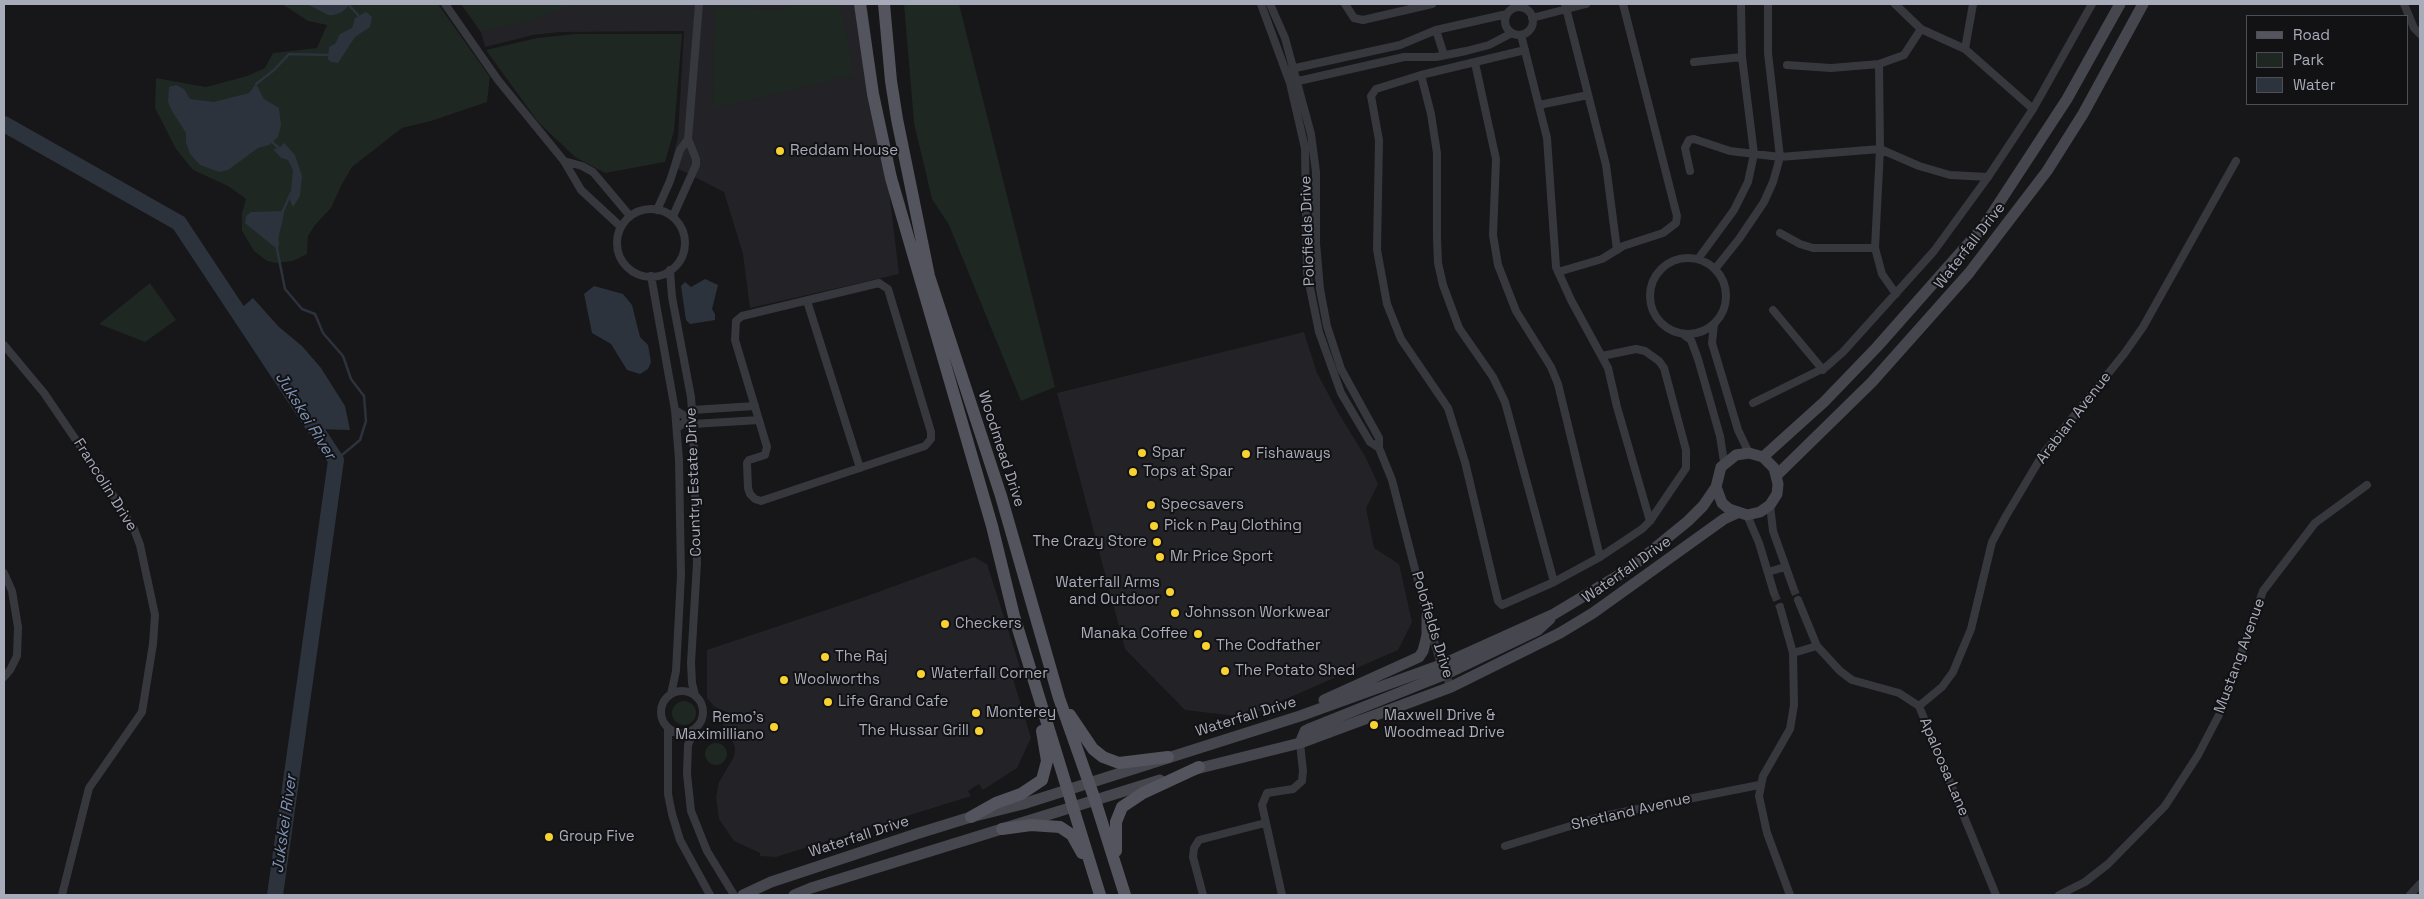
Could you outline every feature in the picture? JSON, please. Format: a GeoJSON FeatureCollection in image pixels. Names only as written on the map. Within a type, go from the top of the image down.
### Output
{"type":"FeatureCollection","features":[{"type":"Feature","properties":{"kind":"main road","name":"Woodmead Drive"},"geometry":{"type":"LineString","coordinates":[[860,4],[873,94],[891,178],[992,526],[1014,616],[1040,703],[1075,807],[1099,895]]}},
{"type":"Feature","properties":{"kind":"main road","name":"Woodmead Drive"},"geometry":{"type":"LineString","coordinates":[[884,4],[893,90],[929,276],[1001,496],[1058,698],[1095,800],[1126,895]]}},
{"type":"Feature","properties":{"kind":"main road","name":"Waterfall Drive"},"geometry":{"type":"LineString","coordinates":[[1764,457],[1824,402],[1877,348],[1984,226],[2067,99],[2120,4]]}},
{"type":"Feature","properties":{"kind":"main road","name":"Waterfall Drive"},"geometry":{"type":"LineString","coordinates":[[1777,475],[1872,382],[1969,273],[2047,171],[2083,114],[2143,4]]}},
{"type":"Feature","properties":{"kind":"main road"},"geometry":{"type":"LineString","coordinates":[[1749,453],[1764,457],[1769,462],[1777,475],[1777,494],[1770,505],[1760,512],[1742,514],[1722,503],[1716,486],[1717,476],[1724,462],[1736,455],[1749,453]]}},
{"type":"Feature","properties":{"kind":"main road","name":"Waterfall Drive"},"geometry":{"type":"LineString","coordinates":[[743,895],[806,870],[971,817],[1024,804],[1443,670],[1554,614],[1629,569],[1688,521],[1703,506],[1716,486]]}},
{"type":"Feature","properties":{"kind":"main road","name":"Waterfall Drive"},"geometry":{"type":"LineString","coordinates":[[794,895],[1199,768],[1300,743],[1451,687],[1544,642],[1594,613],[1712,527],[1742,514]]}},
{"type":"Feature","properties":{"kind":"main road"},"geometry":{"type":"LineString","coordinates":[[1300,716],[1312,706],[1419,657],[1426,644],[1427,616]]}},
{"type":"Feature","properties":{"kind":"main road"},"geometry":{"type":"LineString","coordinates":[[1300,743],[1305,731],[1316,725],[1443,670]]}},
{"type":"Feature","properties":{"kind":"main road"},"geometry":{"type":"LineString","coordinates":[[1058,698],[1087,741],[1103,757],[1119,763],[1168,757]]}},
{"type":"Feature","properties":{"kind":"main road"},"geometry":{"type":"LineString","coordinates":[[971,817],[996,803],[1021,794],[1042,780],[1048,761],[1040,703]]}},
{"type":"Feature","properties":{"kind":"main road"},"geometry":{"type":"LineString","coordinates":[[1126,895],[1117,861],[1115,833],[1116,822],[1122,807],[1143,792],[1199,768]]}},
{"type":"Feature","properties":{"kind":"main road"},"geometry":{"type":"LineString","coordinates":[[1002,829],[1053,825],[1065,829],[1079,845],[1099,895]]}},
{"type":"Feature","properties":{"kind":"street"},"geometry":{"type":"LineString","coordinates":[[445,4],[474,48],[515,103],[564,161],[586,196],[621,227]]}},
{"type":"Feature","properties":{"kind":"street"},"geometry":{"type":"LineString","coordinates":[[673,216],[696,165],[696,159],[688,139],[699,4]]}},
{"type":"Feature","properties":{"kind":"street","name":"Polofields Drive"},"geometry":{"type":"LineString","coordinates":[[1261,4],[1290,69],[1311,134],[1316,172],[1316,243],[1320,289],[1327,326],[1341,369],[1379,438],[1378,448],[1392,480],[1427,616],[1443,670],[1451,687]]}},
{"type":"Feature","properties":{"kind":"street","name":"Polofields Drive"},"geometry":{"type":"LineString","coordinates":[[1270,4],[1285,38],[1290,69]]}},
{"type":"Feature","properties":{"kind":"street"},"geometry":{"type":"LineString","coordinates":[[1345,4],[1354,18],[1363,20],[1408,6],[1432,4]]}},
{"type":"Feature","properties":{"kind":"street"},"geometry":{"type":"LineString","coordinates":[[1532,18],[1566,6],[1586,4]]}},
{"type":"Feature","properties":{"kind":"street"},"geometry":{"type":"LineString","coordinates":[[1558,272],[1602,259],[1630,243],[1671,229],[1676,223],[1677,216],[1623,4]]}},
{"type":"Feature","properties":{"kind":"street"},"geometry":{"type":"LineString","coordinates":[[1698,259],[1722,229],[1748,182],[1754,154],[1742,57],[1741,4]]}},
{"type":"Feature","properties":{"kind":"street"},"geometry":{"type":"LineString","coordinates":[[1715,269],[1739,239],[1768,194],[1780,157],[1768,53],[1768,4]]}},
{"type":"Feature","properties":{"kind":"street"},"geometry":{"type":"LineString","coordinates":[[1895,4],[1921,29],[1965,49],[2033,109]]}},
{"type":"Feature","properties":{"kind":"street"},"geometry":{"type":"LineString","coordinates":[[1965,49],[1973,4]]}},
{"type":"Feature","properties":{"kind":"street"},"geometry":{"type":"LineString","coordinates":[[1753,403],[1823,370],[1843,352],[1934,251],[1988,177],[2033,109],[2092,4]]}},
{"type":"Feature","properties":{"kind":"street"},"geometry":{"type":"LineString","coordinates":[[1290,69],[1400,45],[1436,30],[1507,14],[1516,6],[1528,10],[1532,18],[1529,31],[1521,35],[1512,33],[1488,45],[1444,55],[1404,57],[1294,82]]}},
{"type":"Feature","properties":{"kind":"street"},"geometry":{"type":"LineString","coordinates":[[1566,6],[1606,165],[1617,250]]}},
{"type":"Feature","properties":{"kind":"street"},"geometry":{"type":"LineString","coordinates":[[1507,14],[1505,23],[1512,33]]}},
{"type":"Feature","properties":{"kind":"street"},"geometry":{"type":"LineString","coordinates":[[2409,16],[2414,28],[2420,34]]}},
{"type":"Feature","properties":{"kind":"street"},"geometry":{"type":"LineString","coordinates":[[1787,65],[1831,68],[1879,64],[1904,55],[1921,29]]}},
{"type":"Feature","properties":{"kind":"street"},"geometry":{"type":"LineString","coordinates":[[1436,30],[1444,55]]}},
{"type":"Feature","properties":{"kind":"street"},"geometry":{"type":"LineString","coordinates":[[1521,35],[1549,154],[1554,252],[1558,272],[1608,368],[1617,407],[1650,520]]}},
{"type":"Feature","properties":{"kind":"street"},"geometry":{"type":"LineString","coordinates":[[1400,45],[1404,57]]}},
{"type":"Feature","properties":{"kind":"street"},"geometry":{"type":"LineString","coordinates":[[1525,50],[1421,75],[1376,89],[1371,96],[1379,140],[1378,250],[1387,304],[1401,339],[1448,408],[1465,462],[1498,601],[1505,605],[1554,582],[1642,529],[1678,482],[1686,468],[1687,460],[1664,368],[1659,360],[1645,350],[1626,350],[1602,356]]}},
{"type":"Feature","properties":{"kind":"street"},"geometry":{"type":"LineString","coordinates":[[1694,62],[1742,57]]}},
{"type":"Feature","properties":{"kind":"street"},"geometry":{"type":"LineString","coordinates":[[1475,63],[1496,160],[1493,235],[1498,264],[1516,311],[1551,367],[1558,384],[1600,556]]}},
{"type":"Feature","properties":{"kind":"street"},"geometry":{"type":"LineString","coordinates":[[1879,64],[1880,149],[1875,248],[1882,274],[1896,294]]}},
{"type":"Feature","properties":{"kind":"street"},"geometry":{"type":"LineString","coordinates":[[1421,75],[1431,114],[1437,153],[1436,232],[1438,263],[1459,328],[1493,377],[1505,402],[1554,582]]}},
{"type":"Feature","properties":{"kind":"street","name":"Polofields Drive"},"geometry":{"type":"LineString","coordinates":[[1294,82],[1305,148],[1307,273],[1313,310],[1325,353],[1341,393],[1370,442],[1378,448]]}},
{"type":"Feature","properties":{"kind":"street"},"geometry":{"type":"LineString","coordinates":[[1539,105],[1588,94]]}},
{"type":"Feature","properties":{"kind":"street"},"geometry":{"type":"LineString","coordinates":[[657,210],[670,181],[680,150],[688,139]]}},
{"type":"Feature","properties":{"kind":"street"},"geometry":{"type":"LineString","coordinates":[[1690,172],[1685,148],[1689,140],[1694,139],[1730,151],[1780,157],[1880,149],[1919,166],[1950,175],[1988,177]]}},
{"type":"Feature","properties":{"kind":"street"},"geometry":{"type":"LineString","coordinates":[[564,161],[582,166],[593,172],[630,216]]}},
{"type":"Feature","properties":{"kind":"street","name":"Arabian Avenue"},"geometry":{"type":"LineString","coordinates":[[1919,706],[1942,686],[1953,672],[1971,629],[1992,542],[2006,516],[2048,447],[2124,354],[2143,327],[2236,161]]}},
{"type":"Feature","properties":{"kind":"street"},"geometry":{"type":"LineString","coordinates":[[643,210],[657,210],[673,216],[684,234],[685,244],[678,263],[670,270],[651,276],[637,274],[626,266],[619,253],[617,240],[621,227],[630,216],[643,210]]}},
{"type":"Feature","properties":{"kind":"street"},"geometry":{"type":"LineString","coordinates":[[1780,233],[1800,244],[1813,248],[1875,248]]}},
{"type":"Feature","properties":{"kind":"street"},"geometry":{"type":"LineString","coordinates":[[1682,334],[1698,333],[1714,324],[1724,310],[1726,292],[1720,276],[1715,269],[1698,259],[1682,258],[1667,264],[1653,281],[1650,291],[1650,302],[1660,322],[1668,329],[1689,337],[1694,345],[1720,436],[1724,462]]}},
{"type":"Feature","properties":{"kind":"street","name":"Country Estate Drive"},"geometry":{"type":"LineString","coordinates":[[670,270],[672,297],[691,417],[697,563],[691,664],[695,695]]}},
{"type":"Feature","properties":{"kind":"street","name":"Country Estate Drive"},"geometry":{"type":"LineString","coordinates":[[651,276],[677,428],[681,575],[675,678],[671,694]]}},
{"type":"Feature","properties":{"kind":"street"},"geometry":{"type":"LineString","coordinates":[[870,284],[882,284],[888,289],[932,436],[925,446],[758,501],[750,494],[746,467],[749,460],[766,452],[754,406],[735,340],[734,324],[742,316],[870,284]]}},
{"type":"Feature","properties":{"kind":"street"},"geometry":{"type":"LineString","coordinates":[[807,301],[860,468]]}},
{"type":"Feature","properties":{"kind":"street"},"geometry":{"type":"LineString","coordinates":[[1773,310],[1823,370]]}},
{"type":"Feature","properties":{"kind":"street"},"geometry":{"type":"LineString","coordinates":[[1714,324],[1712,343],[1738,430],[1749,453]]}},
{"type":"Feature","properties":{"kind":"street","name":"Francolin Drive"},"geometry":{"type":"LineString","coordinates":[[4,345],[44,393],[108,486],[134,529],[140,545],[155,615],[153,644],[142,712],[89,788],[62,895]]}},
{"type":"Feature","properties":{"kind":"street"},"geometry":{"type":"LineString","coordinates":[[677,428],[691,417],[754,406]]}},
{"type":"Feature","properties":{"kind":"street"},"geometry":{"type":"LineString","coordinates":[[675,410],[691,417],[758,420]]}},
{"type":"Feature","properties":{"kind":"street","name":"Mustang Avenue"},"geometry":{"type":"LineString","coordinates":[[2058,895],[2085,882],[2108,864],[2165,806],[2198,755],[2225,702],[2251,619],[2263,591],[2315,523],[2367,485]]}},
{"type":"Feature","properties":{"kind":"street"},"geometry":{"type":"LineString","coordinates":[[1770,505],[1773,531],[1794,587]]}},
{"type":"Feature","properties":{"kind":"street"},"geometry":{"type":"LineString","coordinates":[[1742,514],[1760,543],[1774,593]]}},
{"type":"Feature","properties":{"kind":"street"},"geometry":{"type":"LineString","coordinates":[[1768,572],[1785,566]]}},
{"type":"Feature","properties":{"kind":"street"},"geometry":{"type":"LineString","coordinates":[[4,573],[12,591],[18,627],[17,656],[4,677]]}},
{"type":"Feature","properties":{"kind":"street"},"geometry":{"type":"LineString","coordinates":[[1793,653],[1817,646],[1798,600]]}},
{"type":"Feature","properties":{"kind":"street"},"geometry":{"type":"LineString","coordinates":[[1780,606],[1793,653],[1794,714],[1786,738],[1766,770],[1760,785],[1759,796],[1767,833],[1790,895]]}},
{"type":"Feature","properties":{"kind":"street","name":"Apaloosa Lane"},"geometry":{"type":"LineString","coordinates":[[1817,646],[1847,677],[1899,693],[1919,706],[1996,895]]}},
{"type":"Feature","properties":{"kind":"street"},"geometry":{"type":"LineString","coordinates":[[710,895],[680,840],[668,794],[668,729],[661,713],[663,702],[671,694],[683,691],[695,695],[701,702],[704,713],[688,745],[687,790],[691,812],[707,851],[734,895]]}},
{"type":"Feature","properties":{"kind":"street"},"geometry":{"type":"LineString","coordinates":[[668,729],[681,734],[694,730]]}},
{"type":"Feature","properties":{"kind":"street"},"geometry":{"type":"LineString","coordinates":[[1282,895],[1262,805],[1267,793],[1293,789],[1302,780],[1300,743]]}},
{"type":"Feature","properties":{"kind":"street","name":"Shetland Avenue"},"geometry":{"type":"LineString","coordinates":[[1505,846],[1603,816],[1760,785]]}},
{"type":"Feature","properties":{"kind":"street"},"geometry":{"type":"LineString","coordinates":[[1203,895],[1193,857],[1194,848],[1199,840],[1265,823]]}},
{"type":"Feature","properties":{"kind":"street"},"geometry":{"type":"LineString","coordinates":[[2410,895],[2420,884]]}},
{"type":"Feature","properties":{"kind":"shaded area","name":"Reddam House"},"geometry":{"type":"Polygon","coordinates":[[[461,4],[867,4],[899,274],[750,308],[743,254],[724,192],[671,165],[678,137],[684,31],[559,32],[533,35],[485,47],[481,32],[461,4]]]}},
{"type":"Feature","properties":{"kind":"shaded area"},"geometry":{"type":"Polygon","coordinates":[[[1304,332],[1317,373],[1365,456],[1378,484],[1366,508],[1374,548],[1399,564],[1412,622],[1398,650],[1245,717],[1185,710],[1125,649],[1057,393],[1304,332]]]}},
{"type":"Feature","properties":{"kind":"shaded area","name":"Waterfall Corner"},"geometry":{"type":"Polygon","coordinates":[[[974,557],[987,564],[1020,667],[1012,669],[1011,672],[1031,738],[1017,768],[983,790],[979,784],[968,791],[971,796],[776,857],[760,856],[760,853],[734,841],[719,819],[716,797],[719,782],[734,757],[735,748],[730,735],[722,729],[727,712],[715,707],[707,698],[707,650],[856,600],[974,557]]]}},
{"type":"Feature","properties":{"kind":"green space"},"geometry":{"type":"Polygon","coordinates":[[[282,4],[438,4],[490,77],[487,102],[431,121],[402,128],[352,167],[331,208],[315,225],[308,236],[307,254],[293,261],[276,263],[267,261],[254,251],[242,231],[242,213],[246,199],[228,186],[193,170],[176,149],[155,108],[156,78],[206,87],[247,76],[265,68],[273,53],[317,48],[327,25],[308,21],[282,4]]]}},
{"type":"Feature","properties":{"kind":"green space"},"geometry":{"type":"Polygon","coordinates":[[[461,4],[574,4],[533,20],[481,32],[461,4]]]}},
{"type":"Feature","properties":{"kind":"green space"},"geometry":{"type":"Polygon","coordinates":[[[792,4],[840,4],[854,75],[712,109],[715,6],[781,10],[792,4]]]}},
{"type":"Feature","properties":{"kind":"green space"},"geometry":{"type":"Polygon","coordinates":[[[904,4],[959,4],[1055,387],[1021,401],[949,225],[932,199],[914,123],[904,4]]]}},
{"type":"Feature","properties":{"kind":"green space"},"geometry":{"type":"Polygon","coordinates":[[[575,34],[682,34],[674,131],[665,162],[605,173],[575,157],[538,122],[486,50],[537,38],[575,34]]]}},
{"type":"Feature","properties":{"kind":"green space"},"geometry":{"type":"Polygon","coordinates":[[[150,283],[176,320],[145,342],[99,324],[150,283]]]}},
{"type":"Feature","properties":{"kind":"green space"},"geometry":{"type":"Polygon","coordinates":[[[684,701],[692,705],[696,713],[692,721],[684,725],[676,721],[672,713],[676,705],[684,701]]]}},
{"type":"Feature","properties":{"kind":"green space"},"geometry":{"type":"Polygon","coordinates":[[[716,743],[724,746],[727,754],[724,762],[716,765],[708,762],[705,754],[708,746],[716,743]]]}},
{"type":"Feature","properties":{"kind":"water"},"geometry":{"type":"Polygon","coordinates":[[[307,4],[351,4],[342,12],[328,15],[307,4]]]}},
{"type":"Feature","properties":{"kind":"water"},"geometry":{"type":"Polygon","coordinates":[[[366,12],[372,17],[370,27],[355,37],[338,63],[331,62],[328,59],[329,47],[335,44],[340,34],[352,28],[355,18],[366,12]]]}},
{"type":"Feature","properties":{"kind":"water"},"geometry":{"type":"Polygon","coordinates":[[[256,84],[264,99],[279,108],[281,125],[278,137],[269,145],[258,148],[228,170],[219,172],[200,165],[190,154],[186,142],[186,133],[168,102],[169,87],[176,85],[184,89],[190,99],[214,102],[249,93],[256,84]]]}},
{"type":"Feature","properties":{"kind":"water"},"geometry":{"type":"Polygon","coordinates":[[[284,143],[295,155],[302,176],[300,196],[293,207],[290,201],[293,170],[288,160],[281,158],[273,149],[279,148],[284,143]]]}},
{"type":"Feature","properties":{"kind":"water"},"geometry":{"type":"Polygon","coordinates":[[[283,211],[277,249],[245,223],[246,216],[251,212],[283,211]]]}},
{"type":"Feature","properties":{"kind":"water"},"geometry":{"type":"Polygon","coordinates":[[[705,279],[718,285],[712,309],[715,314],[715,320],[690,324],[686,320],[681,286],[685,282],[691,287],[705,279]]]}},
{"type":"Feature","properties":{"kind":"water"},"geometry":{"type":"Polygon","coordinates":[[[594,286],[623,294],[632,305],[640,337],[648,345],[651,362],[648,369],[640,374],[627,370],[611,344],[592,333],[584,294],[594,286]]]}},
{"type":"Feature","properties":{"kind":"water"},"geometry":{"type":"Polygon","coordinates":[[[253,298],[279,327],[302,346],[321,368],[345,406],[350,430],[316,429],[307,407],[288,373],[232,316],[253,298]]]}},
{"type":"Feature","properties":{"kind":"waterway"},"geometry":{"type":"LineString","coordinates":[[349,5],[358,15]]}},
{"type":"Feature","properties":{"kind":"waterway"},"geometry":{"type":"LineString","coordinates":[[256,84],[274,70],[289,54],[328,55]]}},
{"type":"Feature","properties":{"kind":"waterway","name":"Jukskei River"},"geometry":{"type":"LineString","coordinates":[[4,124],[179,223],[336,460],[275,895]]}},
{"type":"Feature","properties":{"kind":"waterway"},"geometry":{"type":"LineString","coordinates":[[272,142],[279,148]]}},
{"type":"Feature","properties":{"kind":"waterway"},"geometry":{"type":"LineString","coordinates":[[280,227],[283,211],[291,193]]}},
{"type":"Feature","properties":{"kind":"waterway"},"geometry":{"type":"LineString","coordinates":[[278,242],[277,249],[285,289],[302,309],[315,314],[323,333],[343,356],[351,379],[364,396],[366,421],[360,440],[336,460]]}},
{"type":"Feature","properties":{"kind":"tunnel"},"geometry":{"type":"LineString","coordinates":[[1793,587],[1798,600]]}},
{"type":"Feature","properties":{"kind":"tunnel"},"geometry":{"type":"LineString","coordinates":[[1774,593],[1780,607]]}},
{"type":"Feature","properties":{"kind":"place","name":"Reddam House"},"geometry":{"type":"Point","coordinates":[780,151]}},
{"type":"Feature","properties":{"kind":"place","name":"Spar"},"geometry":{"type":"Point","coordinates":[1142,453]}},
{"type":"Feature","properties":{"kind":"place","name":"Fishaways"},"geometry":{"type":"Point","coordinates":[1246,454]}},
{"type":"Feature","properties":{"kind":"place","name":"Tops at Spar"},"geometry":{"type":"Point","coordinates":[1133,472]}},
{"type":"Feature","properties":{"kind":"place","name":"Specsavers"},"geometry":{"type":"Point","coordinates":[1151,505]}},
{"type":"Feature","properties":{"kind":"place","name":"Pick n Pay Clothing"},"geometry":{"type":"Point","coordinates":[1154,526]}},
{"type":"Feature","properties":{"kind":"place","name":"The Crazy Store"},"geometry":{"type":"Point","coordinates":[1157,542]}},
{"type":"Feature","properties":{"kind":"place","name":"Mr Price Sport"},"geometry":{"type":"Point","coordinates":[1160,557]}},
{"type":"Feature","properties":{"kind":"place","name":"Waterfall Arms and Outdoor"},"geometry":{"type":"Point","coordinates":[1170,592]}},
{"type":"Feature","properties":{"kind":"place","name":"Johnsson Workwear"},"geometry":{"type":"Point","coordinates":[1175,613]}},
{"type":"Feature","properties":{"kind":"place","name":"Checkers"},"geometry":{"type":"Point","coordinates":[945,624]}},
{"type":"Feature","properties":{"kind":"place","name":"Manaka Coffee"},"geometry":{"type":"Point","coordinates":[1198,634]}},
{"type":"Feature","properties":{"kind":"place","name":"The Codfather"},"geometry":{"type":"Point","coordinates":[1206,646]}},
{"type":"Feature","properties":{"kind":"place","name":"The Raj"},"geometry":{"type":"Point","coordinates":[825,657]}},
{"type":"Feature","properties":{"kind":"place","name":"The Potato Shed"},"geometry":{"type":"Point","coordinates":[1225,671]}},
{"type":"Feature","properties":{"kind":"place","name":"Waterfall Corner"},"geometry":{"type":"Point","coordinates":[921,674]}},
{"type":"Feature","properties":{"kind":"place","name":"Woolworths"},"geometry":{"type":"Point","coordinates":[784,680]}},
{"type":"Feature","properties":{"kind":"place","name":"Life Grand Cafe"},"geometry":{"type":"Point","coordinates":[828,702]}},
{"type":"Feature","properties":{"kind":"place","name":"Monterey"},"geometry":{"type":"Point","coordinates":[976,713]}},
{"type":"Feature","properties":{"kind":"place","name":"Maxwell Drive & Woodmead Drive"},"geometry":{"type":"Point","coordinates":[1374,725]}},
{"type":"Feature","properties":{"kind":"place","name":"Remo's Maximilliano"},"geometry":{"type":"Point","coordinates":[774,727]}},
{"type":"Feature","properties":{"kind":"place","name":"The Hussar Grill"},"geometry":{"type":"Point","coordinates":[979,731]}},
{"type":"Feature","properties":{"kind":"place","name":"Group Five"},"geometry":{"type":"Point","coordinates":[549,837]}}]}
